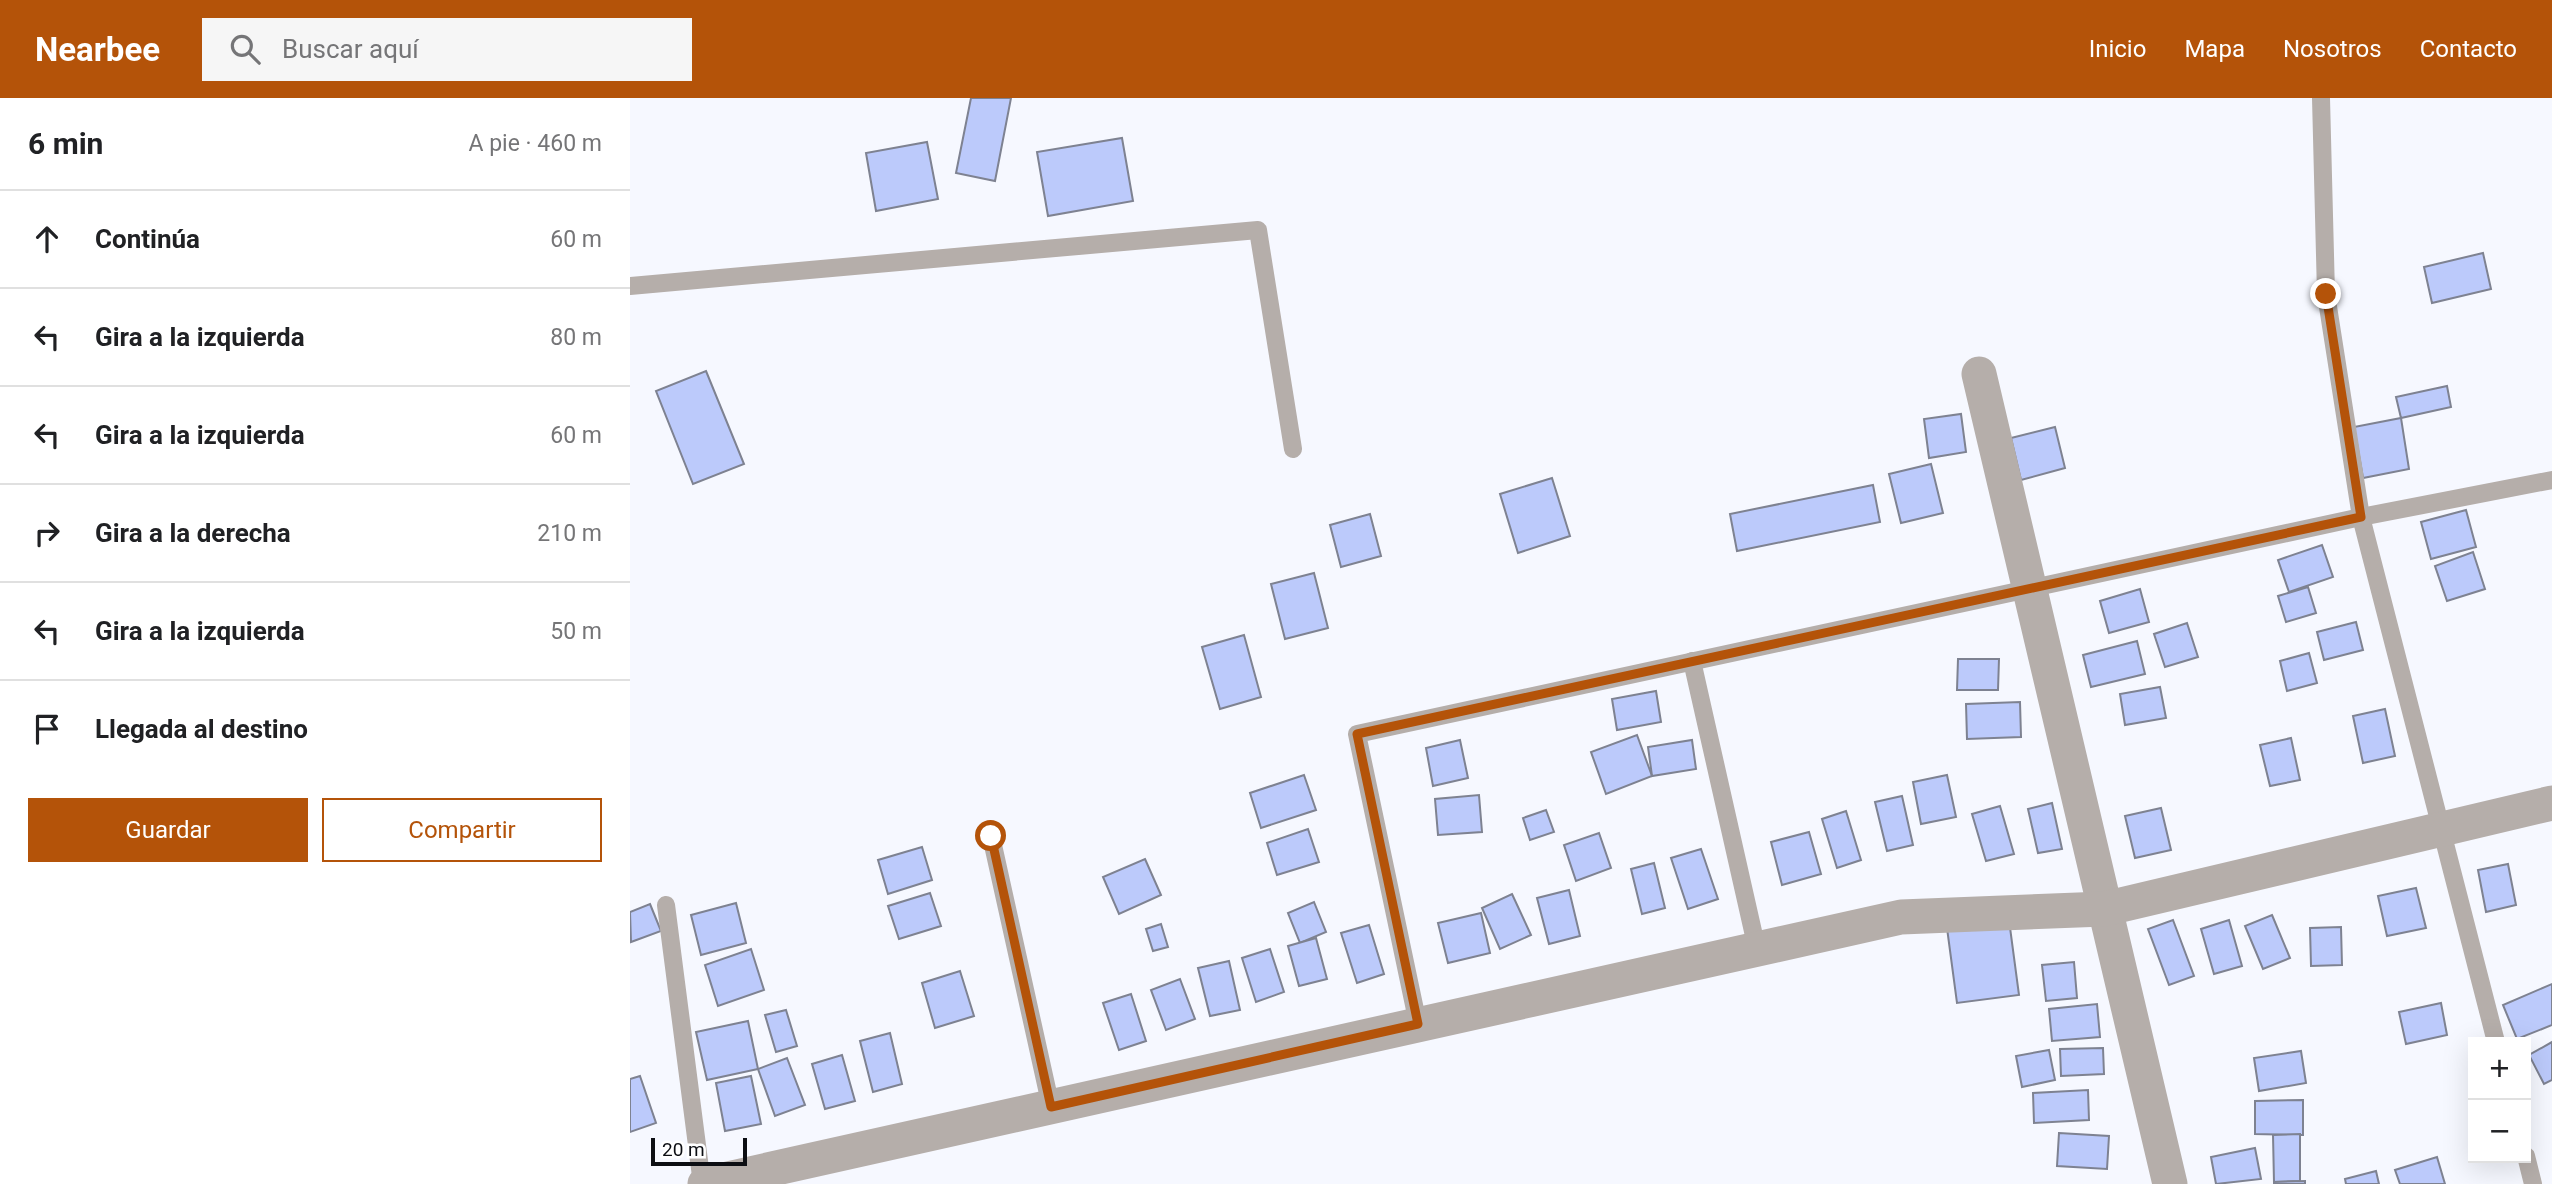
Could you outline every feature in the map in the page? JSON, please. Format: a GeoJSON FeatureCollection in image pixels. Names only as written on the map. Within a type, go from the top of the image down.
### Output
{"type":"FeatureCollection","features":[{"type":"Feature","properties":{"kind":"street"},"geometry":{"type":"LineString","coordinates":[[1979,374],[2170,1184]]}},
{"type":"Feature","properties":{"kind":"street"},"geometry":{"type":"LineString","coordinates":[[703,1184],[1901,916],[2104,909],[2552,803]]}},
{"type":"Feature","properties":{"kind":"lane"},"geometry":{"type":"LineString","coordinates":[[2321,98],[2326,294],[2361,517],[2495,1037]]}},
{"type":"Feature","properties":{"kind":"lane"},"geometry":{"type":"LineString","coordinates":[[630,286],[1258,230],[1293,449]]}},
{"type":"Feature","properties":{"kind":"lane"},"geometry":{"type":"LineString","coordinates":[[1418,1024],[1357,734],[2361,517],[2552,480]]}},
{"type":"Feature","properties":{"kind":"lane"},"geometry":{"type":"LineString","coordinates":[[1692,661],[1757,949]]}},
{"type":"Feature","properties":{"kind":"lane"},"geometry":{"type":"LineString","coordinates":[[991,836],[1051,1107]]}},
{"type":"Feature","properties":{"kind":"lane"},"geometry":{"type":"LineString","coordinates":[[666,905],[703,1184]]}},
{"type":"Feature","properties":{"kind":"lane"},"geometry":{"type":"LineString","coordinates":[[2528,1163],[2533,1184]]}},
{"type":"Feature","properties":{"kind":"building"},"geometry":{"type":"Polygon","coordinates":[[[971,98],[1011,98],[995,181],[956,173],[971,98]]]}},
{"type":"Feature","properties":{"kind":"building"},"geometry":{"type":"Polygon","coordinates":[[[1122,138],[1133,201],[1048,216],[1037,152],[1122,138]]]}},
{"type":"Feature","properties":{"kind":"building"},"geometry":{"type":"Polygon","coordinates":[[[927,142],[938,199],[876,211],[866,153],[927,142]]]}},
{"type":"Feature","properties":{"kind":"building"},"geometry":{"type":"Polygon","coordinates":[[[2483,253],[2491,289],[2432,303],[2424,267],[2483,253]]]}},
{"type":"Feature","properties":{"kind":"building"},"geometry":{"type":"Polygon","coordinates":[[[706,371],[744,464],[693,484],[656,391],[706,371]]]}},
{"type":"Feature","properties":{"kind":"building"},"geometry":{"type":"Polygon","coordinates":[[[2447,386],[2451,407],[2401,418],[2396,397],[2447,386]]]}},
{"type":"Feature","properties":{"kind":"building"},"geometry":{"type":"Polygon","coordinates":[[[1961,414],[1966,452],[1929,458],[1924,419],[1961,414]]]}},
{"type":"Feature","properties":{"kind":"building"},"geometry":{"type":"Polygon","coordinates":[[[2401,418],[2409,469],[2363,478],[2354,427],[2401,418]]]}},
{"type":"Feature","properties":{"kind":"building"},"geometry":{"type":"Polygon","coordinates":[[[2055,427],[2065,468],[2021,480],[2011,438],[2055,427]]]}},
{"type":"Feature","properties":{"kind":"building"},"geometry":{"type":"Polygon","coordinates":[[[1931,464],[1943,513],[1901,523],[1889,474],[1931,464]]]}},
{"type":"Feature","properties":{"kind":"building"},"geometry":{"type":"Polygon","coordinates":[[[1552,478],[1570,536],[1518,553],[1500,494],[1552,478]]]}},
{"type":"Feature","properties":{"kind":"building"},"geometry":{"type":"Polygon","coordinates":[[[1873,485],[1880,522],[1737,551],[1730,514],[1873,485]]]}},
{"type":"Feature","properties":{"kind":"building"},"geometry":{"type":"Polygon","coordinates":[[[2466,510],[2476,547],[2431,559],[2421,522],[2466,510]]]}},
{"type":"Feature","properties":{"kind":"building"},"geometry":{"type":"Polygon","coordinates":[[[1370,514],[1381,556],[1341,567],[1330,525],[1370,514]]]}},
{"type":"Feature","properties":{"kind":"building"},"geometry":{"type":"Polygon","coordinates":[[[2322,545],[2333,577],[2289,592],[2278,560],[2322,545]]]}},
{"type":"Feature","properties":{"kind":"building"},"geometry":{"type":"Polygon","coordinates":[[[2473,552],[2485,589],[2447,601],[2435,566],[2473,552]]]}},
{"type":"Feature","properties":{"kind":"building"},"geometry":{"type":"Polygon","coordinates":[[[1314,573],[1328,628],[1285,639],[1271,584],[1314,573]]]}},
{"type":"Feature","properties":{"kind":"building"},"geometry":{"type":"Polygon","coordinates":[[[2308,587],[2316,613],[2286,622],[2278,596],[2308,587]]]}},
{"type":"Feature","properties":{"kind":"building"},"geometry":{"type":"Polygon","coordinates":[[[2140,589],[2149,622],[2109,633],[2100,601],[2140,589]]]}},
{"type":"Feature","properties":{"kind":"building"},"geometry":{"type":"Polygon","coordinates":[[[2356,622],[2363,650],[2324,660],[2317,632],[2356,622]]]}},
{"type":"Feature","properties":{"kind":"building"},"geometry":{"type":"Polygon","coordinates":[[[2187,623],[2198,657],[2165,667],[2154,634],[2187,623]]]}},
{"type":"Feature","properties":{"kind":"building"},"geometry":{"type":"Polygon","coordinates":[[[1244,635],[1261,697],[1220,709],[1202,647],[1244,635]]]}},
{"type":"Feature","properties":{"kind":"building"},"geometry":{"type":"Polygon","coordinates":[[[2137,641],[2145,674],[2091,687],[2083,655],[2137,641]]]}},
{"type":"Feature","properties":{"kind":"building"},"geometry":{"type":"Polygon","coordinates":[[[2309,653],[2317,683],[2287,691],[2280,661],[2309,653]]]}},
{"type":"Feature","properties":{"kind":"building"},"geometry":{"type":"Polygon","coordinates":[[[1958,659],[1999,659],[1998,690],[1957,690],[1958,659]]]}},
{"type":"Feature","properties":{"kind":"building"},"geometry":{"type":"Polygon","coordinates":[[[2160,687],[2166,718],[2125,725],[2120,694],[2160,687]]]}},
{"type":"Feature","properties":{"kind":"building"},"geometry":{"type":"Polygon","coordinates":[[[1656,691],[1661,722],[1617,730],[1612,699],[1656,691]]]}},
{"type":"Feature","properties":{"kind":"building"},"geometry":{"type":"Polygon","coordinates":[[[2020,702],[2021,737],[1967,739],[1966,704],[2020,702]]]}},
{"type":"Feature","properties":{"kind":"building"},"geometry":{"type":"Polygon","coordinates":[[[2385,709],[2395,756],[2363,763],[2353,716],[2385,709]]]}},
{"type":"Feature","properties":{"kind":"building"},"geometry":{"type":"Polygon","coordinates":[[[1637,735],[1652,776],[1606,794],[1591,752],[1637,735]]]}},
{"type":"Feature","properties":{"kind":"building"},"geometry":{"type":"Polygon","coordinates":[[[2291,738],[2300,780],[2270,786],[2260,745],[2291,738]]]}},
{"type":"Feature","properties":{"kind":"building"},"geometry":{"type":"Polygon","coordinates":[[[1460,740],[1468,778],[1433,786],[1426,748],[1460,740]]]}},
{"type":"Feature","properties":{"kind":"building"},"geometry":{"type":"Polygon","coordinates":[[[1692,740],[1696,769],[1652,776],[1648,747],[1692,740]]]}},
{"type":"Feature","properties":{"kind":"building"},"geometry":{"type":"Polygon","coordinates":[[[1304,775],[1316,810],[1261,828],[1250,793],[1304,775]]]}},
{"type":"Feature","properties":{"kind":"building"},"geometry":{"type":"Polygon","coordinates":[[[1947,775],[1956,817],[1921,824],[1913,782],[1947,775]]]}},
{"type":"Feature","properties":{"kind":"building"},"geometry":{"type":"Polygon","coordinates":[[[1479,795],[1482,832],[1438,835],[1435,799],[1479,795]]]}},
{"type":"Feature","properties":{"kind":"building"},"geometry":{"type":"Polygon","coordinates":[[[1902,796],[1913,845],[1887,851],[1875,802],[1902,796]]]}},
{"type":"Feature","properties":{"kind":"building"},"geometry":{"type":"Polygon","coordinates":[[[2052,803],[2062,849],[2038,853],[2028,809],[2052,803]]]}},
{"type":"Feature","properties":{"kind":"building"},"geometry":{"type":"Polygon","coordinates":[[[2000,806],[2014,854],[1986,861],[1972,814],[2000,806]]]}},
{"type":"Feature","properties":{"kind":"building"},"geometry":{"type":"Polygon","coordinates":[[[2161,808],[2171,850],[2135,858],[2125,816],[2161,808]]]}},
{"type":"Feature","properties":{"kind":"building"},"geometry":{"type":"Polygon","coordinates":[[[1546,810],[1554,832],[1530,840],[1523,818],[1546,810]]]}},
{"type":"Feature","properties":{"kind":"building"},"geometry":{"type":"Polygon","coordinates":[[[1846,811],[1861,860],[1837,868],[1822,819],[1846,811]]]}},
{"type":"Feature","properties":{"kind":"building"},"geometry":{"type":"Polygon","coordinates":[[[1308,829],[1319,862],[1277,875],[1267,843],[1308,829]]]}},
{"type":"Feature","properties":{"kind":"building"},"geometry":{"type":"Polygon","coordinates":[[[1809,832],[1821,874],[1782,885],[1771,842],[1809,832]]]}},
{"type":"Feature","properties":{"kind":"building"},"geometry":{"type":"Polygon","coordinates":[[[1599,833],[1611,868],[1576,881],[1564,845],[1599,833]]]}},
{"type":"Feature","properties":{"kind":"building"},"geometry":{"type":"Polygon","coordinates":[[[922,847],[932,880],[888,894],[878,860],[922,847]]]}},
{"type":"Feature","properties":{"kind":"building"},"geometry":{"type":"Polygon","coordinates":[[[1701,849],[1718,899],[1688,909],[1671,858],[1701,849]]]}},
{"type":"Feature","properties":{"kind":"building"},"geometry":{"type":"Polygon","coordinates":[[[1145,859],[1161,895],[1119,914],[1103,877],[1145,859]]]}},
{"type":"Feature","properties":{"kind":"building"},"geometry":{"type":"Polygon","coordinates":[[[1654,863],[1665,908],[1642,914],[1631,869],[1654,863]]]}},
{"type":"Feature","properties":{"kind":"building"},"geometry":{"type":"Polygon","coordinates":[[[2508,864],[2516,905],[2486,912],[2478,870],[2508,864]]]}},
{"type":"Feature","properties":{"kind":"building"},"geometry":{"type":"Polygon","coordinates":[[[2416,888],[2426,928],[2387,936],[2378,896],[2416,888]]]}},
{"type":"Feature","properties":{"kind":"building"},"geometry":{"type":"Polygon","coordinates":[[[1569,890],[1580,936],[1549,944],[1537,898],[1569,890]]]}},
{"type":"Feature","properties":{"kind":"building"},"geometry":{"type":"Polygon","coordinates":[[[930,893],[941,926],[899,939],[888,906],[930,893]]]}},
{"type":"Feature","properties":{"kind":"building"},"geometry":{"type":"Polygon","coordinates":[[[1512,894],[1531,935],[1500,949],[1482,908],[1512,894]]]}},
{"type":"Feature","properties":{"kind":"building"},"geometry":{"type":"Polygon","coordinates":[[[1314,902],[1326,932],[1300,943],[1288,913],[1314,902]]]}},
{"type":"Feature","properties":{"kind":"building"},"geometry":{"type":"Polygon","coordinates":[[[736,903],[746,943],[701,955],[691,915],[736,903]]]}},
{"type":"Feature","properties":{"kind":"building"},"geometry":{"type":"Polygon","coordinates":[[[650,904],[661,931],[631,942],[630,912],[650,904]]]}},
{"type":"Feature","properties":{"kind":"building"},"geometry":{"type":"Polygon","coordinates":[[[1481,913],[1490,953],[1448,963],[1438,923],[1481,913]]]}},
{"type":"Feature","properties":{"kind":"building"},"geometry":{"type":"Polygon","coordinates":[[[2272,915],[2290,958],[2263,969],[2245,926],[2272,915]]]}},
{"type":"Feature","properties":{"kind":"building"},"geometry":{"type":"Polygon","coordinates":[[[2009,920],[2019,995],[1957,1003],[1947,928],[2009,920]]]}},
{"type":"Feature","properties":{"kind":"building"},"geometry":{"type":"Polygon","coordinates":[[[2173,920],[2194,976],[2169,985],[2148,929],[2173,920]]]}},
{"type":"Feature","properties":{"kind":"building"},"geometry":{"type":"Polygon","coordinates":[[[2229,920],[2242,966],[2214,974],[2201,929],[2229,920]]]}},
{"type":"Feature","properties":{"kind":"building"},"geometry":{"type":"Polygon","coordinates":[[[1161,924],[1168,947],[1153,951],[1146,929],[1161,924]]]}},
{"type":"Feature","properties":{"kind":"building"},"geometry":{"type":"Polygon","coordinates":[[[1369,925],[1384,974],[1357,983],[1341,933],[1369,925]]]}},
{"type":"Feature","properties":{"kind":"building"},"geometry":{"type":"Polygon","coordinates":[[[2341,927],[2342,965],[2311,966],[2310,928],[2341,927]]]}},
{"type":"Feature","properties":{"kind":"building"},"geometry":{"type":"Polygon","coordinates":[[[1316,938],[1327,979],[1299,986],[1288,946],[1316,938]]]}},
{"type":"Feature","properties":{"kind":"building"},"geometry":{"type":"Polygon","coordinates":[[[751,949],[764,990],[718,1006],[705,965],[751,949]]]}},
{"type":"Feature","properties":{"kind":"building"},"geometry":{"type":"Polygon","coordinates":[[[1270,949],[1284,992],[1256,1002],[1242,958],[1270,949]]]}},
{"type":"Feature","properties":{"kind":"building"},"geometry":{"type":"Polygon","coordinates":[[[1229,961],[1240,1010],[1210,1016],[1198,968],[1229,961]]]}},
{"type":"Feature","properties":{"kind":"building"},"geometry":{"type":"Polygon","coordinates":[[[2074,962],[2077,998],[2046,1001],[2042,965],[2074,962]]]}},
{"type":"Feature","properties":{"kind":"building"},"geometry":{"type":"Polygon","coordinates":[[[960,971],[974,1016],[935,1028],[922,983],[960,971]]]}},
{"type":"Feature","properties":{"kind":"building"},"geometry":{"type":"Polygon","coordinates":[[[1180,979],[1195,1019],[1166,1030],[1151,990],[1180,979]]]}},
{"type":"Feature","properties":{"kind":"building"},"geometry":{"type":"Polygon","coordinates":[[[2552,984],[2552,1025],[2516,1037],[2503,1005],[2552,984]]]}},
{"type":"Feature","properties":{"kind":"building"},"geometry":{"type":"Polygon","coordinates":[[[1131,994],[1146,1041],[1119,1050],[1103,1003],[1131,994]]]}},
{"type":"Feature","properties":{"kind":"building"},"geometry":{"type":"Polygon","coordinates":[[[2441,1003],[2447,1035],[2406,1044],[2399,1012],[2441,1003]]]}},
{"type":"Feature","properties":{"kind":"building"},"geometry":{"type":"Polygon","coordinates":[[[2097,1004],[2100,1037],[2052,1041],[2049,1009],[2097,1004]]]}},
{"type":"Feature","properties":{"kind":"building"},"geometry":{"type":"Polygon","coordinates":[[[786,1010],[797,1046],[776,1052],[765,1015],[786,1010]]]}},
{"type":"Feature","properties":{"kind":"building"},"geometry":{"type":"Polygon","coordinates":[[[748,1021],[758,1069],[707,1080],[696,1032],[748,1021]]]}},
{"type":"Feature","properties":{"kind":"building"},"geometry":{"type":"Polygon","coordinates":[[[890,1033],[902,1084],[873,1092],[860,1041],[890,1033]]]}},
{"type":"Feature","properties":{"kind":"building"},"geometry":{"type":"Polygon","coordinates":[[[2552,1042],[2552,1080],[2544,1084],[2531,1054],[2552,1042]]]}},
{"type":"Feature","properties":{"kind":"building"},"geometry":{"type":"Polygon","coordinates":[[[2103,1048],[2104,1074],[2061,1076],[2060,1049],[2103,1048]]]}},
{"type":"Feature","properties":{"kind":"building"},"geometry":{"type":"Polygon","coordinates":[[[2049,1050],[2055,1080],[2022,1087],[2016,1056],[2049,1050]]]}},
{"type":"Feature","properties":{"kind":"building"},"geometry":{"type":"Polygon","coordinates":[[[2301,1051],[2306,1083],[2259,1091],[2254,1058],[2301,1051]]]}},
{"type":"Feature","properties":{"kind":"building"},"geometry":{"type":"Polygon","coordinates":[[[842,1055],[855,1101],[825,1109],[812,1064],[842,1055]]]}},
{"type":"Feature","properties":{"kind":"building"},"geometry":{"type":"Polygon","coordinates":[[[787,1058],[805,1105],[775,1116],[758,1069],[787,1058]]]}},
{"type":"Feature","properties":{"kind":"building"},"geometry":{"type":"Polygon","coordinates":[[[640,1076],[656,1123],[630,1132],[630,1079],[640,1076]]]}},
{"type":"Feature","properties":{"kind":"building"},"geometry":{"type":"Polygon","coordinates":[[[751,1076],[761,1124],[725,1131],[716,1083],[751,1076]]]}},
{"type":"Feature","properties":{"kind":"building"},"geometry":{"type":"Polygon","coordinates":[[[2088,1090],[2089,1120],[2034,1123],[2033,1093],[2088,1090]]]}},
{"type":"Feature","properties":{"kind":"building"},"geometry":{"type":"Polygon","coordinates":[[[2303,1100],[2303,1135],[2255,1134],[2255,1101],[2303,1100]]]}},
{"type":"Feature","properties":{"kind":"building"},"geometry":{"type":"Polygon","coordinates":[[[2059,1133],[2109,1136],[2107,1169],[2057,1166],[2059,1133]]]}},
{"type":"Feature","properties":{"kind":"building"},"geometry":{"type":"Polygon","coordinates":[[[2300,1134],[2300,1181],[2274,1182],[2273,1135],[2300,1134]]]}},
{"type":"Feature","properties":{"kind":"building"},"geometry":{"type":"Polygon","coordinates":[[[2255,1148],[2261,1179],[2216,1184],[2211,1157],[2255,1148]]]}},
{"type":"Feature","properties":{"kind":"building"},"geometry":{"type":"Polygon","coordinates":[[[2437,1157],[2445,1184],[2400,1184],[2395,1170],[2437,1157]]]}},
{"type":"Feature","properties":{"kind":"building"},"geometry":{"type":"Polygon","coordinates":[[[2376,1171],[2379,1184],[2346,1184],[2345,1179],[2376,1171]]]}},
{"type":"Feature","properties":{"kind":"building"},"geometry":{"type":"Polygon","coordinates":[[[2305,1181],[2305,1184],[2274,1184],[2274,1182],[2305,1181]]]}},
{"type":"Feature","properties":{"kind":"route"},"geometry":{"type":"LineString","coordinates":[[991,836],[1051,1107],[1418,1024],[1357,734],[2361,517],[2326,294]]}}]}
